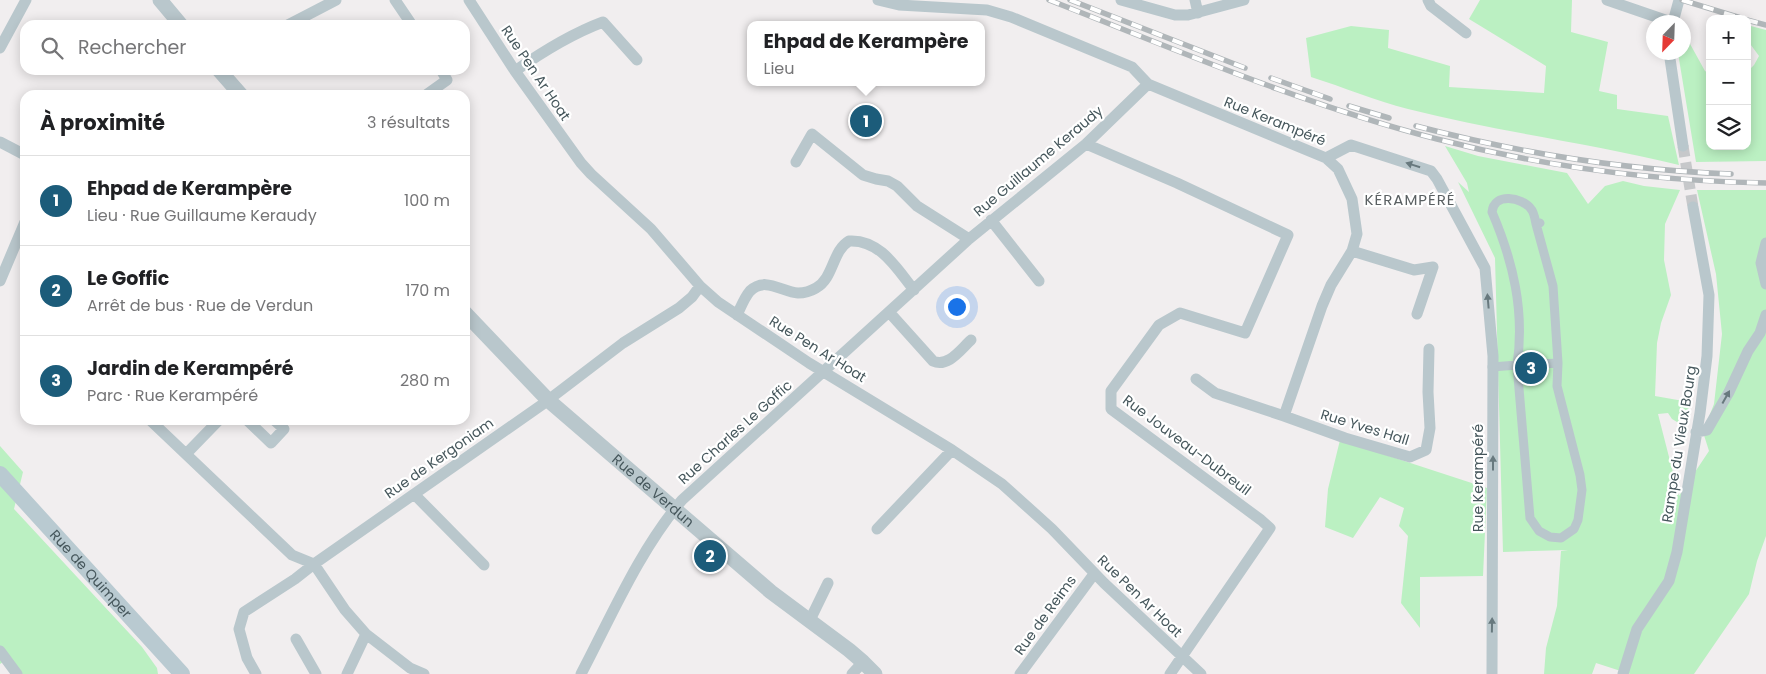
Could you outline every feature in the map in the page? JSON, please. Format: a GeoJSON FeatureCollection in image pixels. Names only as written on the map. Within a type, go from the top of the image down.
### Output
{"type":"FeatureCollection","features":[{"type":"Feature","properties":{"kind":"main road","name":"Rue de Quimper"},"geometry":{"type":"LineString","coordinates":[[0,474],[182,674]]}},
{"type":"Feature","properties":{"kind":"street"},"geometry":{"type":"LineString","coordinates":[[0,48],[26,0]]}},
{"type":"Feature","properties":{"kind":"street"},"geometry":{"type":"LineString","coordinates":[[160,0],[177,20]]}},
{"type":"Feature","properties":{"kind":"street"},"geometry":{"type":"LineString","coordinates":[[298,20],[336,0]]}},
{"type":"Feature","properties":{"kind":"street"},"geometry":{"type":"LineString","coordinates":[[395,0],[409,20]]}},
{"type":"Feature","properties":{"kind":"street","name":"Rue Pen Ar Hoat"},"geometry":{"type":"LineString","coordinates":[[469,0],[515,71],[581,163],[651,229],[700,286],[737,315],[824,372],[952,450],[1019,498],[1052,529],[1094,574],[1201,674]]}},
{"type":"Feature","properties":{"kind":"street","name":"Rue Kerampéré"},"geometry":{"type":"LineString","coordinates":[[878,0],[899,5],[987,10],[1011,17],[1132,68],[1148,84],[1326,158],[1351,145],[1431,171],[1485,268],[1493,356],[1492,674]]}},
{"type":"Feature","properties":{"kind":"street"},"geometry":{"type":"LineString","coordinates":[[1121,0],[1175,15],[1198,13],[1244,0]]}},
{"type":"Feature","properties":{"kind":"street"},"geometry":{"type":"LineString","coordinates":[[1195,0],[1198,13]]}},
{"type":"Feature","properties":{"kind":"street"},"geometry":{"type":"LineString","coordinates":[[1428,0],[1431,6],[1466,33]]}},
{"type":"Feature","properties":{"kind":"street"},"geometry":{"type":"LineString","coordinates":[[1607,0],[1651,15]]}},
{"type":"Feature","properties":{"kind":"street"},"geometry":{"type":"LineString","coordinates":[[1674,15],[1679,0]]}},
{"type":"Feature","properties":{"kind":"street"},"geometry":{"type":"LineString","coordinates":[[515,71],[532,58],[582,30],[603,22],[637,60]]}},
{"type":"Feature","properties":{"kind":"street"},"geometry":{"type":"LineString","coordinates":[[1670,60],[1683,146]]}},
{"type":"Feature","properties":{"kind":"street"},"geometry":{"type":"LineString","coordinates":[[223,75],[237,90]]}},
{"type":"Feature","properties":{"kind":"street"},"geometry":{"type":"LineString","coordinates":[[433,90],[447,80],[444,75]]}},
{"type":"Feature","properties":{"kind":"street","name":"Rue Guillaume Keraudy"},"geometry":{"type":"LineString","coordinates":[[824,372],[991,220],[1086,144],[1148,84]]}},
{"type":"Feature","properties":{"kind":"street"},"geometry":{"type":"LineString","coordinates":[[796,162],[812,134],[864,175],[888,181],[898,186],[917,206],[970,239]]}},
{"type":"Feature","properties":{"kind":"street"},"geometry":{"type":"LineString","coordinates":[[0,142],[20,152]]}},
{"type":"Feature","properties":{"kind":"street","name":"Rue Jouveau-Dubreuil"},"geometry":{"type":"LineString","coordinates":[[1086,144],[1288,235],[1245,333],[1180,313],[1159,326],[1111,391],[1111,409],[1262,520],[1270,528],[1182,658]]}},
{"type":"Feature","properties":{"kind":"street"},"geometry":{"type":"LineString","coordinates":[[1284,416],[1322,306],[1331,285],[1352,251],[1357,234],[1352,199],[1338,169],[1326,158]]}},
{"type":"Feature","properties":{"kind":"street"},"geometry":{"type":"LineString","coordinates":[[1504,198],[1523,202],[1532,210],[1538,223],[1553,286],[1558,363],[1557,386],[1580,475],[1582,490],[1578,520],[1574,529],[1561,538],[1539,531],[1530,518],[1517,365],[1521,340],[1519,307],[1513,274],[1492,212],[1496,202],[1504,198]]}},
{"type":"Feature","properties":{"kind":"street","name":"Rampe du Vieux Bourg"},"geometry":{"type":"LineString","coordinates":[[1623,674],[1637,629],[1669,581],[1677,552],[1708,356],[1709,295],[1693,207]]}},
{"type":"Feature","properties":{"kind":"street"},"geometry":{"type":"LineString","coordinates":[[991,220],[1039,280]]}},
{"type":"Feature","properties":{"kind":"street"},"geometry":{"type":"LineString","coordinates":[[0,281],[20,234]]}},
{"type":"Feature","properties":{"kind":"street"},"geometry":{"type":"LineString","coordinates":[[737,315],[748,295],[758,286],[773,285],[798,293],[808,292],[816,288],[824,282],[841,248],[849,241],[861,242],[882,252],[914,290]]}},
{"type":"Feature","properties":{"kind":"street"},"geometry":{"type":"LineString","coordinates":[[1766,243],[1761,263],[1766,284]]}},
{"type":"Feature","properties":{"kind":"street"},"geometry":{"type":"LineString","coordinates":[[1352,251],[1414,270],[1433,267],[1417,314]]}},
{"type":"Feature","properties":{"kind":"street","name":"Rue de Kergoniam"},"geometry":{"type":"LineString","coordinates":[[256,674],[247,658],[239,629],[244,612],[295,579],[548,400],[623,343],[679,308],[692,298],[700,286]]}},
{"type":"Feature","properties":{"kind":"street"},"geometry":{"type":"LineString","coordinates":[[889,312],[933,361],[937,363],[948,360],[971,340]]}},
{"type":"Feature","properties":{"kind":"street"},"geometry":{"type":"LineString","coordinates":[[1696,432],[1707,430],[1729,392],[1748,351],[1760,333],[1766,315]]}},
{"type":"Feature","properties":{"kind":"street","name":"Rue de Verdun"},"geometry":{"type":"LineString","coordinates":[[470,318],[548,400],[771,592],[864,662],[875,674]]}},
{"type":"Feature","properties":{"kind":"street","name":"Rue Yves Hall"},"geometry":{"type":"LineString","coordinates":[[1196,379],[1215,393],[1345,438],[1410,457],[1426,450],[1430,428],[1428,392],[1429,349]]}},
{"type":"Feature","properties":{"kind":"street"},"geometry":{"type":"LineString","coordinates":[[1492,366],[1558,363]]}},
{"type":"Feature","properties":{"kind":"street","name":"Rue Charles Le Goffic"},"geometry":{"type":"LineString","coordinates":[[581,674],[645,554],[674,509],[824,372]]}},
{"type":"Feature","properties":{"kind":"street"},"geometry":{"type":"LineString","coordinates":[[156,425],[292,555],[314,564],[345,610],[366,634],[410,668],[424,674]]}},
{"type":"Feature","properties":{"kind":"street"},"geometry":{"type":"LineString","coordinates":[[187,453],[214,425]]}},
{"type":"Feature","properties":{"kind":"street"},"geometry":{"type":"LineString","coordinates":[[252,425],[271,442],[284,429],[280,425]]}},
{"type":"Feature","properties":{"kind":"street"},"geometry":{"type":"LineString","coordinates":[[877,529],[952,450]]}},
{"type":"Feature","properties":{"kind":"street"},"geometry":{"type":"LineString","coordinates":[[414,494],[484,564]]}},
{"type":"Feature","properties":{"kind":"street","name":"Rue de Reims"},"geometry":{"type":"LineString","coordinates":[[1020,674],[1094,574]]}},
{"type":"Feature","properties":{"kind":"street"},"geometry":{"type":"LineString","coordinates":[[810,622],[828,583]]}},
{"type":"Feature","properties":{"kind":"street"},"geometry":{"type":"LineString","coordinates":[[348,674],[366,634]]}},
{"type":"Feature","properties":{"kind":"street"},"geometry":{"type":"LineString","coordinates":[[296,639],[316,674]]}},
{"type":"Feature","properties":{"kind":"street"},"geometry":{"type":"LineString","coordinates":[[0,651],[17,674]]}},
{"type":"Feature","properties":{"kind":"street"},"geometry":{"type":"LineString","coordinates":[[1170,674],[1182,658]]}},
{"type":"Feature","properties":{"kind":"street"},"geometry":{"type":"LineString","coordinates":[[852,674],[864,662]]}},
{"type":"Feature","properties":{"kind":"green space"},"geometry":{"type":"Polygon","coordinates":[[[1480,0],[1572,0],[1571,32],[1608,42],[1599,91],[1617,95],[1617,109],[1668,116],[1679,165],[1408,109],[1311,77],[1306,38],[1351,26],[1389,30],[1388,48],[1450,66],[1449,87],[1544,93],[1546,66],[1469,19],[1480,0]]]}},
{"type":"Feature","properties":{"kind":"green space"},"geometry":{"type":"Polygon","coordinates":[[[1751,26],[1766,30],[1766,161],[1696,162],[1679,60],[1691,60],[1691,46],[1706,72],[1706,150],[1751,150],[1751,68],[1759,56],[1751,45],[1751,26]]]}},
{"type":"Feature","properties":{"kind":"green space"},"geometry":{"type":"Polygon","coordinates":[[[1445,146],[1478,156],[1567,173],[1588,204],[1605,186],[1623,181],[1644,186],[1680,190],[1665,224],[1664,260],[1671,295],[1661,323],[1657,343],[1655,396],[1689,402],[1687,428],[1672,419],[1668,413],[1658,414],[1679,496],[1709,451],[1703,432],[1714,404],[1722,334],[1716,274],[1697,190],[1766,190],[1766,536],[1757,561],[1749,594],[1694,674],[1630,674],[1596,663],[1592,674],[1544,674],[1546,648],[1557,606],[1561,551],[1568,550],[1503,552],[1495,258],[1458,182],[1469,192],[1467,183],[1445,146]]]}},
{"type":"Feature","properties":{"kind":"green space"},"geometry":{"type":"Polygon","coordinates":[[[1340,440],[1487,488],[1483,576],[1420,577],[1420,628],[1401,603],[1408,536],[1399,526],[1404,508],[1380,497],[1353,538],[1325,527],[1328,489],[1340,440]]]}},
{"type":"Feature","properties":{"kind":"green space"},"geometry":{"type":"Polygon","coordinates":[[[0,446],[23,472],[14,509],[142,647],[157,668],[158,674],[13,674],[3,662],[0,664],[0,446]]]}},
{"type":"Feature","properties":{"kind":"tunnel"},"geometry":{"type":"LineString","coordinates":[[1683,146],[1693,207]]}},
{"type":"Feature","properties":{"kind":"railway"},"geometry":{"type":"LineString","coordinates":[[1049,0],[1241,76],[1338,110],[1437,139],[1518,157],[1600,171],[1724,182],[1766,183]]}},
{"type":"Feature","properties":{"kind":"railway"},"geometry":{"type":"LineString","coordinates":[[1070,0],[1245,68]]}},
{"type":"Feature","properties":{"kind":"railway"},"geometry":{"type":"LineString","coordinates":[[1682,0],[1731,15]]}},
{"type":"Feature","properties":{"kind":"railway"},"geometry":{"type":"LineString","coordinates":[[1751,21],[1766,25]]}},
{"type":"Feature","properties":{"kind":"railway"},"geometry":{"type":"LineString","coordinates":[[1271,78],[1330,99]]}},
{"type":"Feature","properties":{"kind":"railway"},"geometry":{"type":"LineString","coordinates":[[1349,106],[1389,118]]}},
{"type":"Feature","properties":{"kind":"railway"},"geometry":{"type":"LineString","coordinates":[[1416,126],[1455,136],[1572,159],[1651,169],[1731,174]]}},
{"type":"Feature","properties":{"kind":"place","name":"Ehpad de Kerampère"},"geometry":{"type":"Point","coordinates":[866,121]}},
{"type":"Feature","properties":{"kind":"place","name":"Jardin de Kerampéré"},"geometry":{"type":"Point","coordinates":[1531,368]}},
{"type":"Feature","properties":{"kind":"place","name":"Le Goffic"},"geometry":{"type":"Point","coordinates":[710,556]}},
{"type":"Feature","properties":{"kind":"district","name":"KÉRAMPÉRÉ"},"geometry":{"type":"Point","coordinates":[1410,199]}}]}
